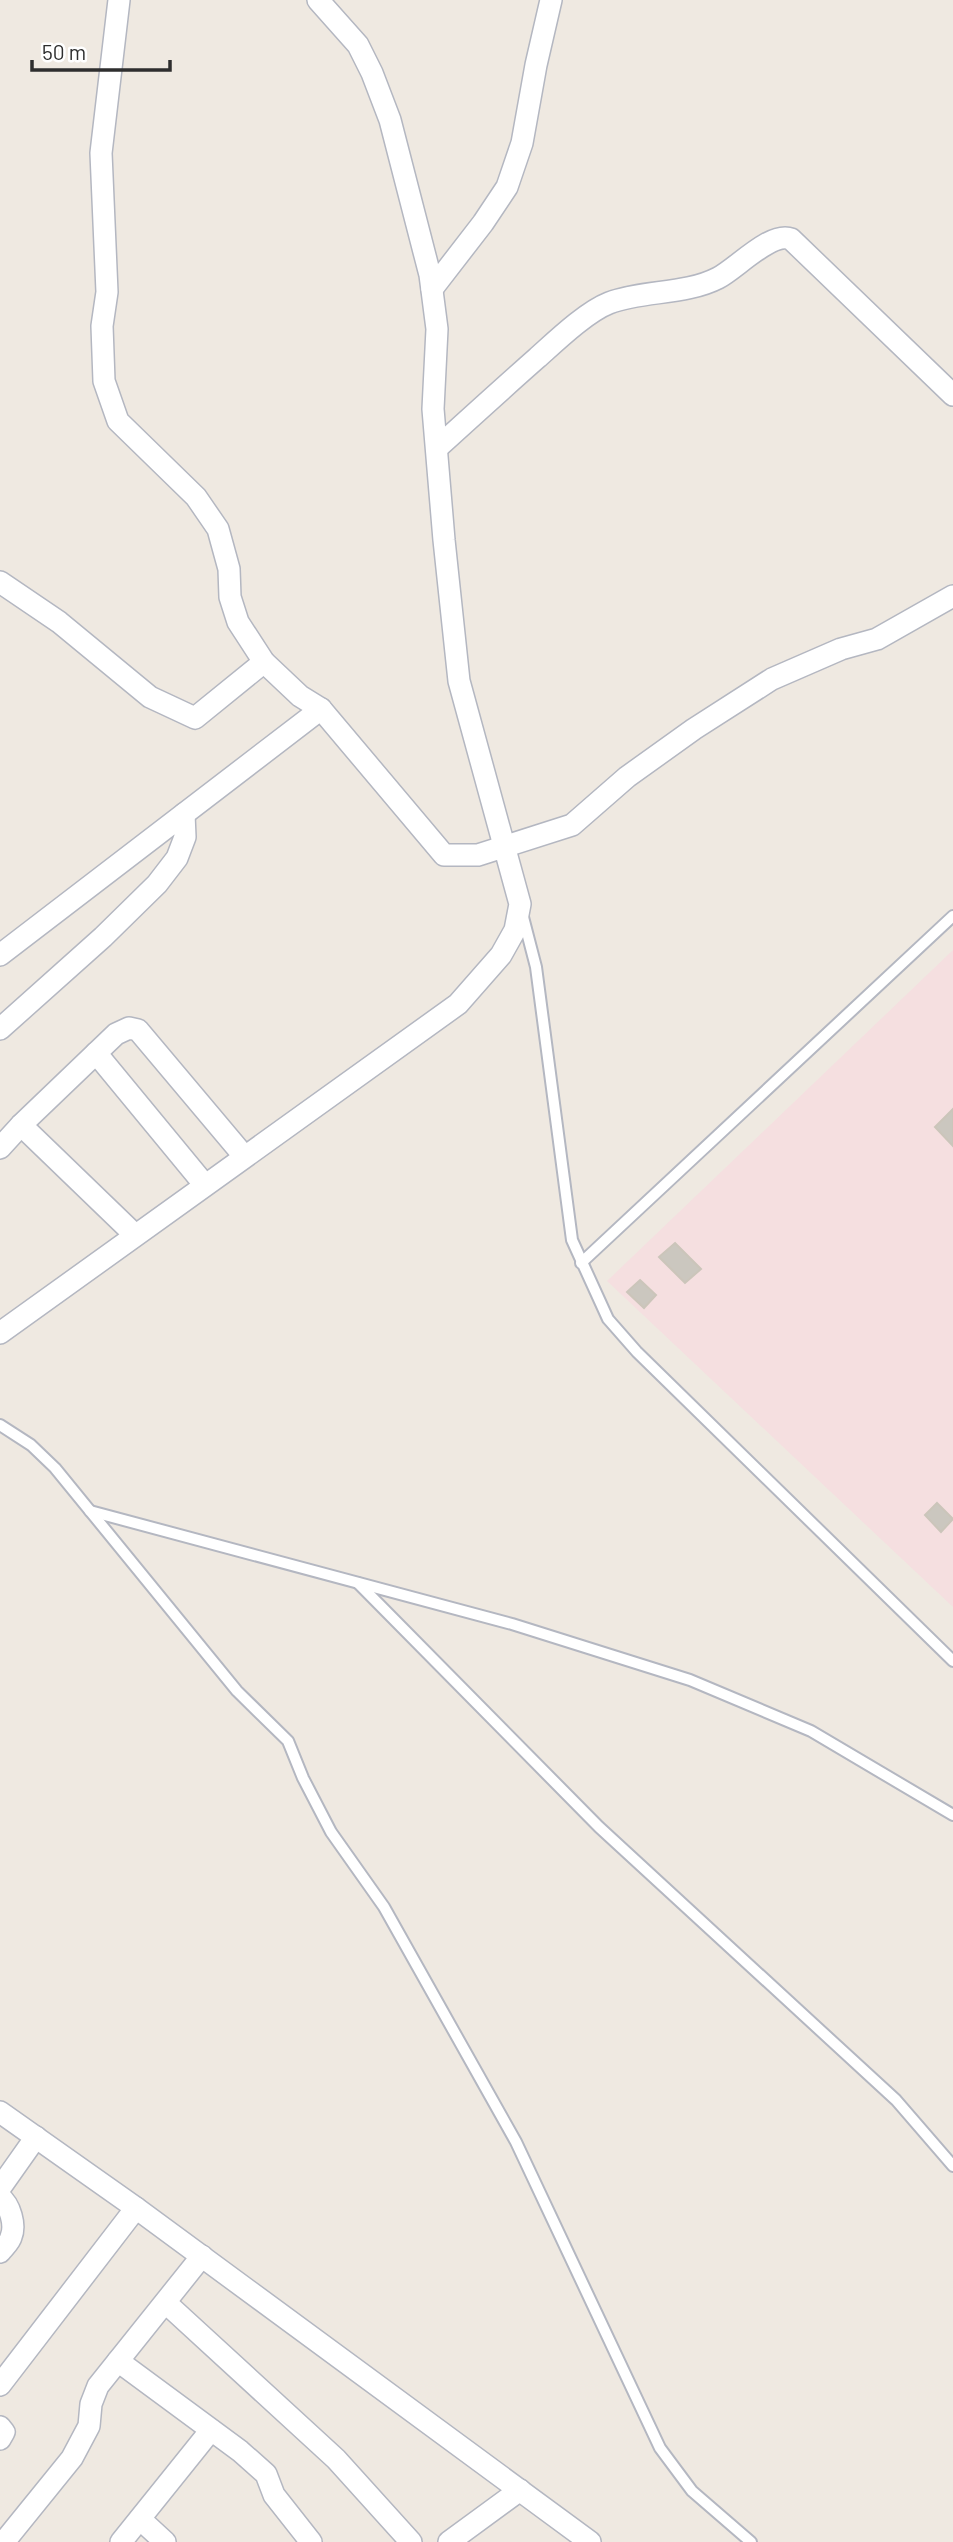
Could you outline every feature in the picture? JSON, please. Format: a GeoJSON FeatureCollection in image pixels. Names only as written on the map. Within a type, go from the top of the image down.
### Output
{"type":"FeatureCollection","features":[{"type":"Feature","properties":{"kind":"street"},"geometry":{"type":"LineString","coordinates":[[119,0],[101,153],[107,292],[102,326],[104,381],[118,421],[196,498],[218,529],[229,569],[230,597],[238,622],[264,662],[300,696],[321,709],[444,855],[478,855],[572,825],[638,769],[772,679],[841,649],[877,639],[953,596]]}},
{"type":"Feature","properties":{"kind":"street"},"geometry":{"type":"LineString","coordinates":[[0,1333],[134,1234],[458,1004],[501,955],[515,930],[520,904],[459,681],[433,409],[437,329],[432,289],[390,120],[372,73],[358,45],[318,0]]}},
{"type":"Feature","properties":{"kind":"street"},"geometry":{"type":"LineString","coordinates":[[432,289],[484,223],[507,187],[522,143],[551,0]]}},
{"type":"Feature","properties":{"kind":"street"},"geometry":{"type":"LineString","coordinates":[[437,448],[564,334],[607,304],[718,278],[755,251],[785,237],[791,239],[953,395]]}},
{"type":"Feature","properties":{"kind":"street"},"geometry":{"type":"LineString","coordinates":[[0,582],[59,622],[150,697],[195,718],[264,662]]}},
{"type":"Feature","properties":{"kind":"street"},"geometry":{"type":"LineString","coordinates":[[0,955],[321,709]]}},
{"type":"Feature","properties":{"kind":"street"},"geometry":{"type":"LineString","coordinates":[[0,1029],[103,937],[157,884],[177,858],[185,837],[184,814]]}},
{"type":"Feature","properties":{"kind":"street"},"geometry":{"type":"LineString","coordinates":[[0,1148],[116,1034],[129,1028],[138,1030],[244,1156]]}},
{"type":"Feature","properties":{"kind":"street"},"geometry":{"type":"LineString","coordinates":[[96,1053],[204,1184]]}},
{"type":"Feature","properties":{"kind":"street"},"geometry":{"type":"LineString","coordinates":[[21,1125],[134,1234]]}},
{"type":"Feature","properties":{"kind":"street"},"geometry":{"type":"LineString","coordinates":[[0,2112],[136,2208],[520,2490],[580,2539]]}},
{"type":"Feature","properties":{"kind":"street"},"geometry":{"type":"LineString","coordinates":[[0,2188],[37,2137]]}},
{"type":"Feature","properties":{"kind":"street"},"geometry":{"type":"LineString","coordinates":[[0,2197],[5,2201],[12,2219],[12,2237],[0,2252]]}},
{"type":"Feature","properties":{"kind":"street"},"geometry":{"type":"LineString","coordinates":[[0,2385],[136,2208]]}},
{"type":"Feature","properties":{"kind":"street"},"geometry":{"type":"LineString","coordinates":[[5,2542],[72,2458],[89,2427],[91,2404],[98,2386],[202,2256]]}},
{"type":"Feature","properties":{"kind":"street"},"geometry":{"type":"LineString","coordinates":[[166,2303],[337,2459],[411,2542]]}},
{"type":"Feature","properties":{"kind":"street"},"geometry":{"type":"LineString","coordinates":[[118,2361],[240,2451],[266,2474],[274,2495],[311,2542]]}},
{"type":"Feature","properties":{"kind":"street"},"geometry":{"type":"LineString","coordinates":[[0,2427],[4,2432],[0,2439]]}},
{"type":"Feature","properties":{"kind":"street"},"geometry":{"type":"LineString","coordinates":[[121,2542],[211,2430]]}},
{"type":"Feature","properties":{"kind":"street"},"geometry":{"type":"LineString","coordinates":[[449,2542],[520,2490]]}},
{"type":"Feature","properties":{"kind":"street"},"geometry":{"type":"LineString","coordinates":[[139,2519],[165,2542]]}},
{"type":"Feature","properties":{"kind":"lane"},"geometry":{"type":"LineString","coordinates":[[520,904],[536,967],[572,1240],[608,1319],[637,1352],[953,1661]]}},
{"type":"Feature","properties":{"kind":"lane"},"geometry":{"type":"LineString","coordinates":[[581,1263],[953,916]]}},
{"type":"Feature","properties":{"kind":"lane"},"geometry":{"type":"LineString","coordinates":[[0,1424],[55,1468],[237,1691],[288,1741],[303,1778],[331,1832],[384,1907],[516,2142],[660,2448],[692,2491],[751,2542]]}},
{"type":"Feature","properties":{"kind":"lane"},"geometry":{"type":"LineString","coordinates":[[90,1511],[512,1624],[690,1681],[811,1731],[953,1815]]}},
{"type":"Feature","properties":{"kind":"lane"},"geometry":{"type":"LineString","coordinates":[[356,1581],[599,1827],[897,2100],[953,2166]]}},
{"type":"Feature","properties":{"kind":"shaded area"},"geometry":{"type":"Polygon","coordinates":[[[953,950],[953,1607],[607,1281],[953,950]]]}},
{"type":"Feature","properties":{"kind":"building"},"geometry":{"type":"Polygon","coordinates":[[[953,1109],[953,1146],[935,1127],[953,1109]]]}},
{"type":"Feature","properties":{"kind":"building"},"geometry":{"type":"Polygon","coordinates":[[[675,1243],[701,1269],[685,1283],[659,1257],[675,1243]]]}},
{"type":"Feature","properties":{"kind":"building"},"geometry":{"type":"Polygon","coordinates":[[[640,1280],[656,1295],[644,1308],[627,1292],[640,1280]]]}},
{"type":"Feature","properties":{"kind":"building"},"geometry":{"type":"Polygon","coordinates":[[[937,1503],[953,1519],[941,1532],[925,1515],[937,1503]]]}}]}
